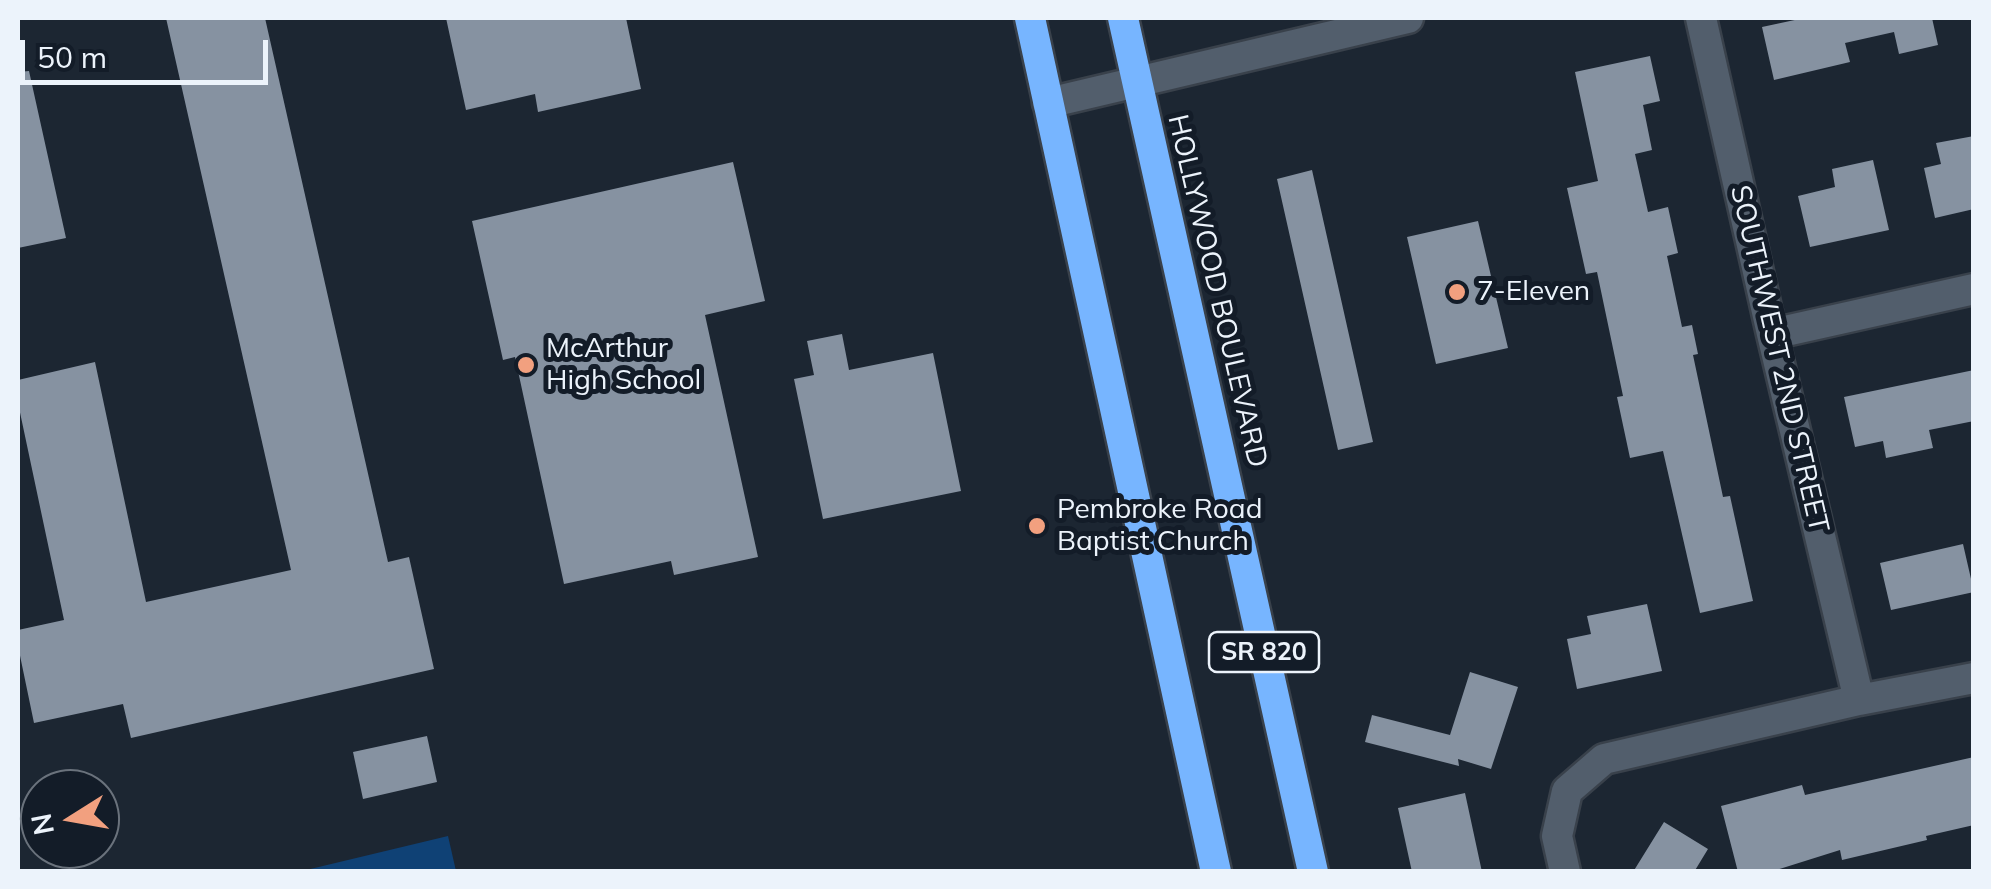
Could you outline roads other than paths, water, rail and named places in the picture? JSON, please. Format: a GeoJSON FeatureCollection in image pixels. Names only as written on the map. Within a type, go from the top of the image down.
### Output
{"type":"FeatureCollection","features":[{"type":"Feature","properties":{"kind":"highway","name":"SR 820"},"geometry":{"type":"LineString","coordinates":[[1030,18],[1216,872]]}},
{"type":"Feature","properties":{"kind":"highway","name":"HOLLYWOOD BOULEVARD"},"geometry":{"type":"LineString","coordinates":[[1123,18],[1313,872]]}},
{"type":"Feature","properties":{"kind":"street"},"geometry":{"type":"LineString","coordinates":[[1048,102],[1408,18]]}},
{"type":"Feature","properties":{"kind":"street","name":"SOUTHWEST 2ND STREET"},"geometry":{"type":"LineString","coordinates":[[1701,18],[1860,700]]}},
{"type":"Feature","properties":{"kind":"street"},"geometry":{"type":"LineString","coordinates":[[1772,334],[1974,289]]}},
{"type":"Feature","properties":{"kind":"street"},"geometry":{"type":"LineString","coordinates":[[1565,872],[1557,836],[1567,791],[1604,759],[1974,678]]}},
{"type":"Feature","properties":{"kind":"place","name":"7-Eleven"},"geometry":{"type":"Point","coordinates":[1457,292]}},
{"type":"Feature","properties":{"kind":"place","name":"McArthur High School"},"geometry":{"type":"Point","coordinates":[526,365]}},
{"type":"Feature","properties":{"kind":"place","name":"Pembroke Road Baptist Church"},"geometry":{"type":"Point","coordinates":[1037,526]}}]}
